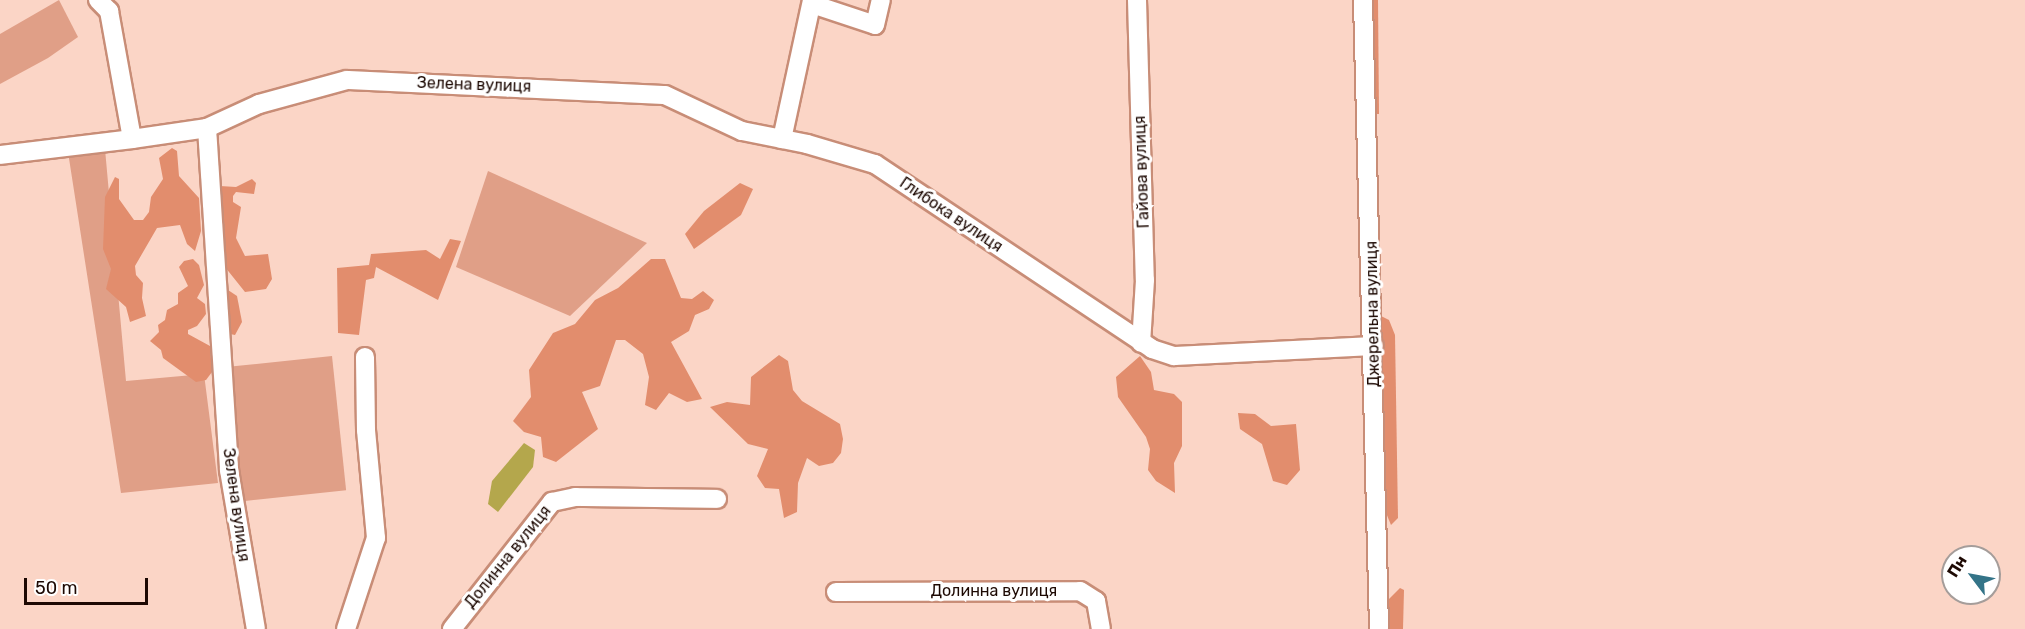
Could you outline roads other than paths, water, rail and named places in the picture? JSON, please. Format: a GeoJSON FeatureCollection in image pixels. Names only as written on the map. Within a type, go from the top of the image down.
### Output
{"type":"FeatureCollection","features":[{"type":"Feature","properties":{"kind":"street"},"geometry":{"type":"LineString","coordinates":[[782,139],[812,2],[875,25],[881,0]]}},
{"type":"Feature","properties":{"kind":"street","name":"Гайова вулиця"},"geometry":{"type":"LineString","coordinates":[[1137,0],[1145,280],[1141,343]]}},
{"type":"Feature","properties":{"kind":"street","name":"Джерельна вулиця"},"geometry":{"type":"LineString","coordinates":[[1363,0],[1374,346],[1379,629]]}},
{"type":"Feature","properties":{"kind":"street"},"geometry":{"type":"LineString","coordinates":[[106,4],[132,139]]}},
{"type":"Feature","properties":{"kind":"street","name":"Зелена вулиця"},"geometry":{"type":"LineString","coordinates":[[0,155],[207,128],[259,104],[347,80],[665,95],[742,131]]}},
{"type":"Feature","properties":{"kind":"street","name":"Зелена вулиця"},"geometry":{"type":"LineString","coordinates":[[207,128],[229,470],[256,629]]}},
{"type":"Feature","properties":{"kind":"street","name":"Глибока вулиця"},"geometry":{"type":"LineString","coordinates":[[742,131],[782,139],[875,165],[1141,343],[1174,356],[1374,346]]}},
{"type":"Feature","properties":{"kind":"street"},"geometry":{"type":"LineString","coordinates":[[346,629],[376,538],[366,418],[366,357]]}},
{"type":"Feature","properties":{"kind":"street","name":"Долинна вулиця"},"geometry":{"type":"LineString","coordinates":[[452,629],[552,502],[575,497],[717,499]]}},
{"type":"Feature","properties":{"kind":"street","name":"Долинна вулиця"},"geometry":{"type":"LineString","coordinates":[[837,592],[1080,591],[1096,601],[1101,629]]}}]}
